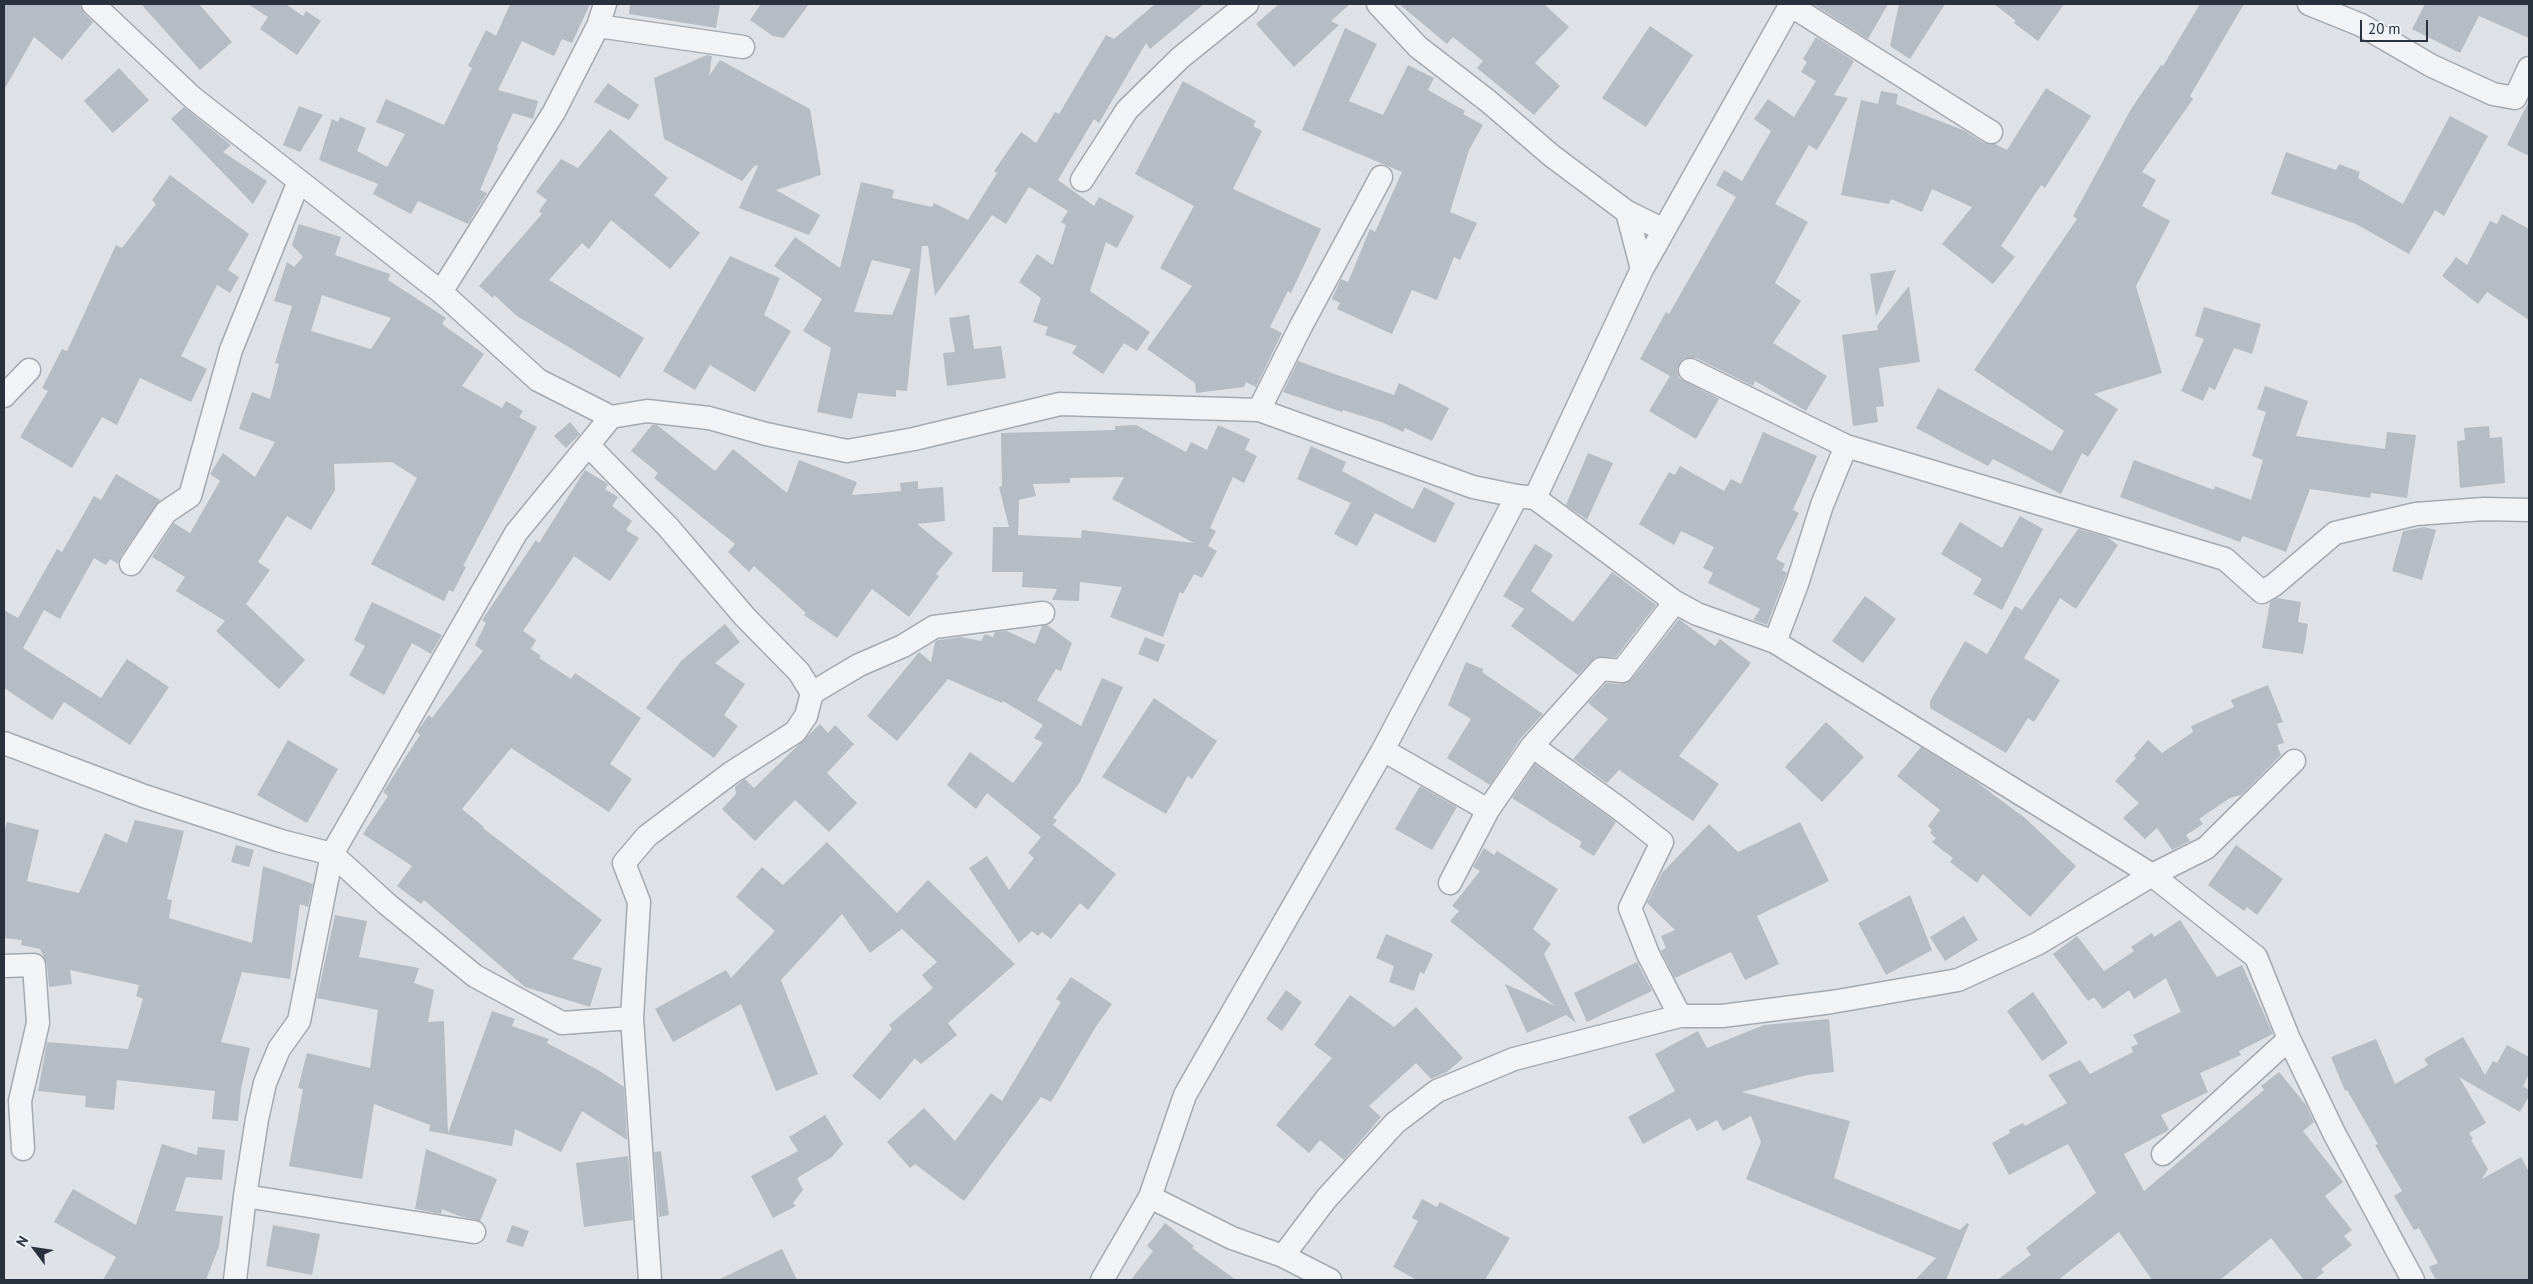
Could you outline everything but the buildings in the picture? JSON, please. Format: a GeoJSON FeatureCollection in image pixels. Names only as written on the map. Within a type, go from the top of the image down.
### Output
{"type":"FeatureCollection","features":[{"type":"Feature","properties":{"kind":"street"},"geometry":{"type":"LineString","coordinates":[[93,4],[193,98],[441,292],[538,380],[611,417],[647,411],[709,418],[766,434],[847,451],[914,439],[1060,404],[1259,410],[1473,487],[1526,497],[1675,602],[1697,614],[1775,642],[2152,875],[2256,957],[2288,1039],[2334,1133],[2413,1280]]}},
{"type":"Feature","properties":{"kind":"street"},"geometry":{"type":"LineString","coordinates":[[441,292],[554,112],[598,26],[605,4]]}},
{"type":"Feature","properties":{"kind":"street"},"geometry":{"type":"LineString","coordinates":[[1082,180],[1127,110],[1180,58],[1247,4]]}},
{"type":"Feature","properties":{"kind":"street"},"geometry":{"type":"LineString","coordinates":[[1378,4],[1418,47],[1488,101],[1552,156],[1627,212],[1664,230]]}},
{"type":"Feature","properties":{"kind":"street"},"geometry":{"type":"LineString","coordinates":[[1102,1280],[1150,1197],[1185,1095],[1526,497],[1642,270],[1790,4],[1991,132]]}},
{"type":"Feature","properties":{"kind":"street"},"geometry":{"type":"LineString","coordinates":[[2309,4],[2361,25],[2432,66],[2493,94],[2515,98],[2529,68]]}},
{"type":"Feature","properties":{"kind":"street"},"geometry":{"type":"LineString","coordinates":[[598,26],[744,47]]}},
{"type":"Feature","properties":{"kind":"street"},"geometry":{"type":"LineString","coordinates":[[1259,410],[1300,328],[1381,177]]}},
{"type":"Feature","properties":{"kind":"street"},"geometry":{"type":"LineString","coordinates":[[131,564],[166,512],[190,496],[231,350],[300,180]]}},
{"type":"Feature","properties":{"kind":"street"},"geometry":{"type":"LineString","coordinates":[[1627,212],[1642,270]]}},
{"type":"Feature","properties":{"kind":"street"},"geometry":{"type":"LineString","coordinates":[[4,396],[29,370]]}},
{"type":"Feature","properties":{"kind":"street"},"geometry":{"type":"LineString","coordinates":[[1690,370],[1846,446],[2225,559],[2262,592],[2274,585],[2334,533],[2416,514],[2484,509],[2529,510]]}},
{"type":"Feature","properties":{"kind":"street"},"geometry":{"type":"LineString","coordinates":[[235,1280],[245,1196],[266,1083],[279,1049],[299,1021],[332,854],[516,533],[611,417]]}},
{"type":"Feature","properties":{"kind":"street"},"geometry":{"type":"LineString","coordinates":[[588,445],[668,526],[745,617],[800,672],[812,693],[806,716],[795,732],[731,773],[647,836],[624,863],[639,902],[632,1018],[650,1280]]}},
{"type":"Feature","properties":{"kind":"street"},"geometry":{"type":"LineString","coordinates":[[1775,642],[1797,584],[1822,505],[1846,446]]}},
{"type":"Feature","properties":{"kind":"street"},"geometry":{"type":"LineString","coordinates":[[1450,883],[1488,810],[1532,746],[1601,669],[1622,671],[1675,602]]}},
{"type":"Feature","properties":{"kind":"street"},"geometry":{"type":"LineString","coordinates":[[812,693],[859,665],[903,646],[934,627],[1043,613]]}},
{"type":"Feature","properties":{"kind":"street"},"geometry":{"type":"LineString","coordinates":[[4,743],[153,799],[281,841],[332,854],[387,904],[475,976],[562,1023],[632,1018]]}},
{"type":"Feature","properties":{"kind":"street"},"geometry":{"type":"LineString","coordinates":[[1532,746],[1620,809],[1662,842],[1630,908],[1648,954],[1680,1016]]}},
{"type":"Feature","properties":{"kind":"street"},"geometry":{"type":"LineString","coordinates":[[1383,750],[1488,810]]}},
{"type":"Feature","properties":{"kind":"street"},"geometry":{"type":"LineString","coordinates":[[1283,1256],[1326,1199],[1395,1123],[1437,1091],[1514,1059],[1680,1016],[1722,1016],[1832,1002],[1958,980],[2037,944],[2152,875],[2206,848],[2294,761]]}},
{"type":"Feature","properties":{"kind":"street"},"geometry":{"type":"LineString","coordinates":[[4,966],[34,965],[38,1022],[20,1101],[23,1150]]}},
{"type":"Feature","properties":{"kind":"street"},"geometry":{"type":"LineString","coordinates":[[2163,1154],[2288,1039]]}},
{"type":"Feature","properties":{"kind":"street"},"geometry":{"type":"LineString","coordinates":[[245,1196],[474,1232]]}},
{"type":"Feature","properties":{"kind":"street"},"geometry":{"type":"LineString","coordinates":[[1150,1197],[1232,1238],[1283,1256],[1330,1280]]}}]}
